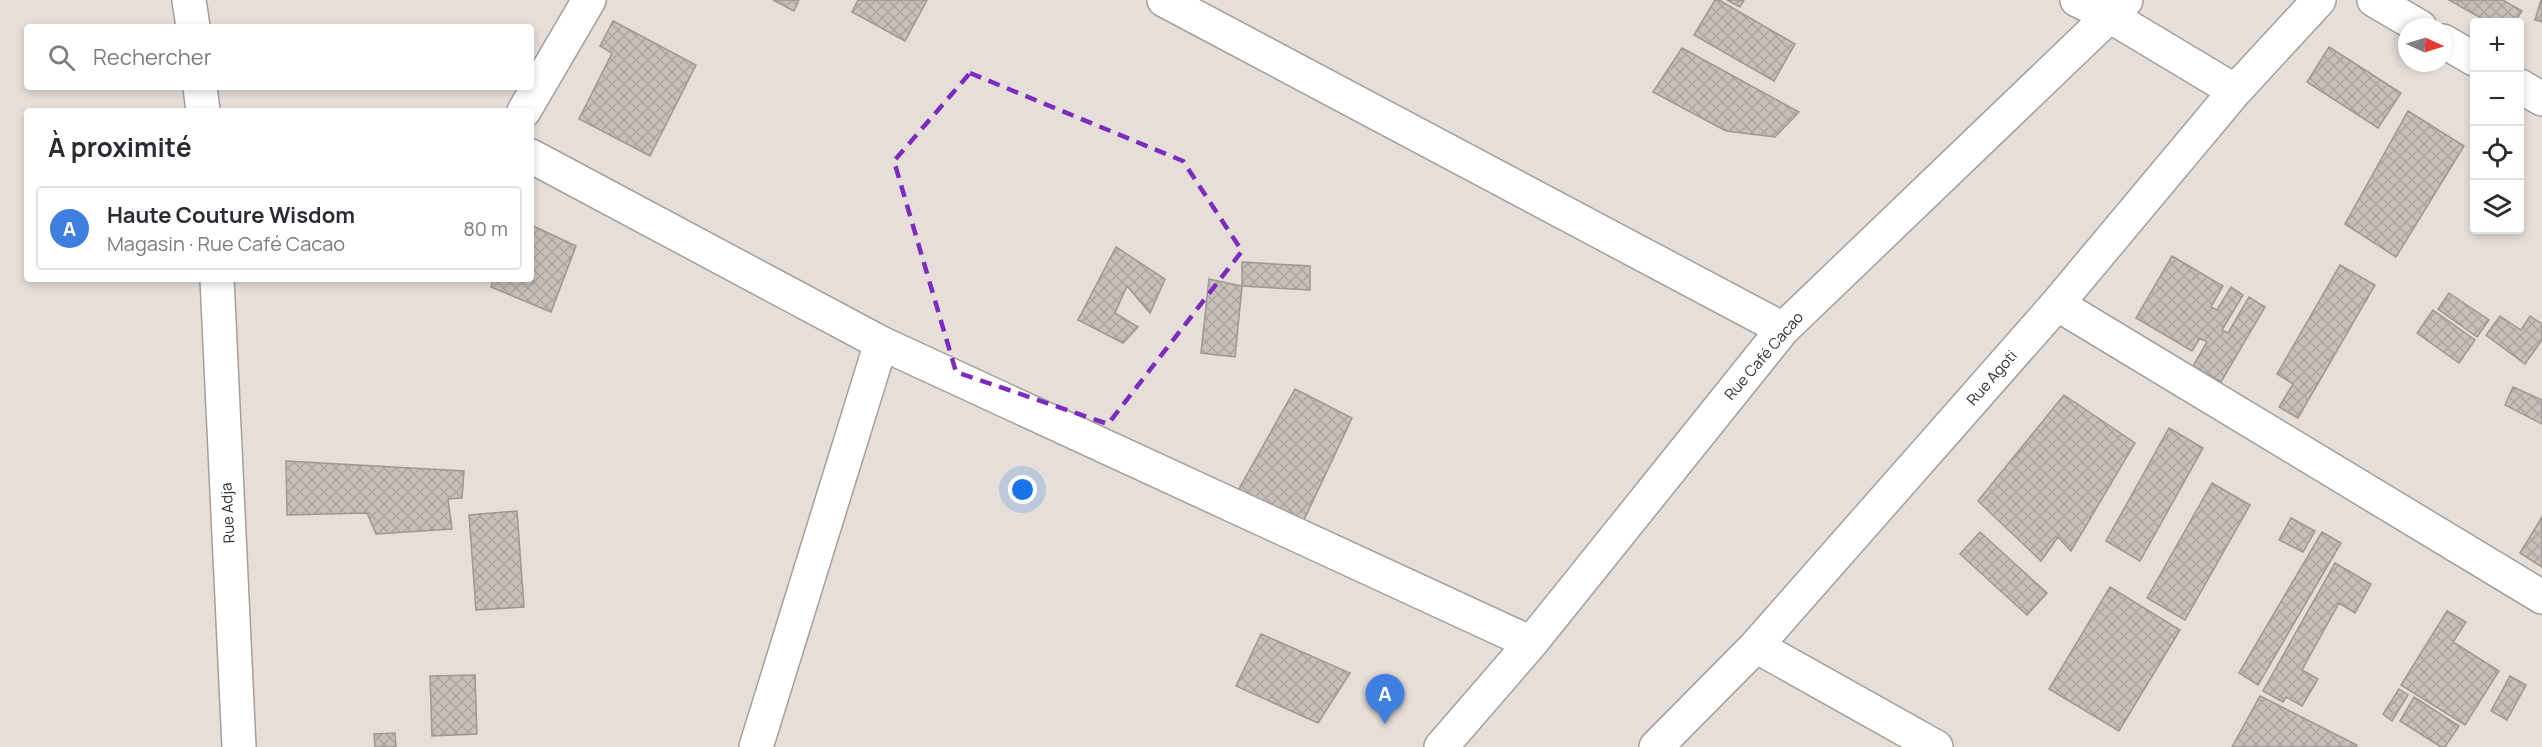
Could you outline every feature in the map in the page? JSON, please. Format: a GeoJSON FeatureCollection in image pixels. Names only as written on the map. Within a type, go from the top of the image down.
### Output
{"type":"FeatureCollection","features":[{"type":"Feature","properties":{"kind":"street"},"geometry":{"type":"LineString","coordinates":[[189,0],[193,24]]}},
{"type":"Feature","properties":{"kind":"street"},"geometry":{"type":"LineString","coordinates":[[526,108],[589,0]]}},
{"type":"Feature","properties":{"kind":"street"},"geometry":{"type":"LineString","coordinates":[[1164,0],[1783,329]]}},
{"type":"Feature","properties":{"kind":"street"},"geometry":{"type":"LineString","coordinates":[[2078,0],[2118,8],[2235,91]]}},
{"type":"Feature","properties":{"kind":"street","name":"Rue Agoti"},"geometry":{"type":"LineString","coordinates":[[1656,747],[1756,646],[2057,304],[2235,91],[2319,0]]}},
{"type":"Feature","properties":{"kind":"street"},"geometry":{"type":"LineString","coordinates":[[2374,0],[2405,18]]}},
{"type":"Feature","properties":{"kind":"street","name":"Rue Café Cacao"},"geometry":{"type":"LineString","coordinates":[[1441,747],[1531,643],[1783,329],[2118,8]]}},
{"type":"Feature","properties":{"kind":"street"},"geometry":{"type":"LineString","coordinates":[[2452,46],[2470,56]]}},
{"type":"Feature","properties":{"kind":"street"},"geometry":{"type":"LineString","coordinates":[[2524,88],[2542,99]]}},
{"type":"Feature","properties":{"kind":"street"},"geometry":{"type":"LineString","coordinates":[[200,90],[203,108]]}},
{"type":"Feature","properties":{"kind":"street"},"geometry":{"type":"LineString","coordinates":[[534,158],[881,343],[1531,643]]}},
{"type":"Feature","properties":{"kind":"street","name":"Rue Adja"},"geometry":{"type":"LineString","coordinates":[[217,282],[239,747]]}},
{"type":"Feature","properties":{"kind":"street"},"geometry":{"type":"LineString","coordinates":[[2057,304],[2542,597]]}},
{"type":"Feature","properties":{"kind":"street"},"geometry":{"type":"LineString","coordinates":[[756,747],[881,343]]}},
{"type":"Feature","properties":{"kind":"street"},"geometry":{"type":"LineString","coordinates":[[1756,646],[1936,747]]}},
{"type":"Feature","properties":{"kind":"highlighted area"},"geometry":{"type":"Polygon","coordinates":[[[970,73],[1183,161],[1242,251],[1108,424],[956,372],[894,161],[970,73]]]}},
{"type":"Feature","properties":{"kind":"building"},"geometry":{"type":"Polygon","coordinates":[[[773,0],[799,0],[794,11],[773,0]]]}},
{"type":"Feature","properties":{"kind":"building"},"geometry":{"type":"Polygon","coordinates":[[[858,0],[927,0],[905,41],[852,12],[858,0]]]}},
{"type":"Feature","properties":{"kind":"building"},"geometry":{"type":"Polygon","coordinates":[[[1715,0],[1719,0],[1795,44],[1774,81],[1694,35],[1715,0]]]}},
{"type":"Feature","properties":{"kind":"building"},"geometry":{"type":"Polygon","coordinates":[[[1727,0],[1744,0],[1740,7],[1727,0]]]}},
{"type":"Feature","properties":{"kind":"building"},"geometry":{"type":"Polygon","coordinates":[[[2449,0],[2503,0],[2522,11],[2518,18],[2481,18],[2449,0]]]}},
{"type":"Feature","properties":{"kind":"building"},"geometry":{"type":"Polygon","coordinates":[[[2542,0],[2542,22],[2535,20],[2542,0]]]}},
{"type":"Feature","properties":{"kind":"building"},"geometry":{"type":"Polygon","coordinates":[[[613,21],[696,65],[650,156],[579,119],[612,53],[600,46],[613,21]]]}},
{"type":"Feature","properties":{"kind":"building"},"geometry":{"type":"Polygon","coordinates":[[[2329,47],[2401,93],[2378,128],[2307,82],[2329,47]]]}},
{"type":"Feature","properties":{"kind":"building"},"geometry":{"type":"Polygon","coordinates":[[[1682,48],[1799,112],[1775,137],[1726,131],[1653,92],[1682,48]]]}},
{"type":"Feature","properties":{"kind":"building"},"geometry":{"type":"Polygon","coordinates":[[[2408,111],[2464,146],[2396,257],[2345,224],[2408,111]]]}},
{"type":"Feature","properties":{"kind":"building"},"geometry":{"type":"Polygon","coordinates":[[[534,226],[576,246],[551,312],[491,287],[492,282],[534,282],[534,226]]]}},
{"type":"Feature","properties":{"kind":"building"},"geometry":{"type":"Polygon","coordinates":[[[1116,247],[1165,279],[1150,313],[1127,286],[1115,313],[1138,327],[1123,343],[1078,320],[1116,247]]]}},
{"type":"Feature","properties":{"kind":"building"},"geometry":{"type":"Polygon","coordinates":[[[2172,256],[2223,286],[2211,307],[2217,310],[2231,287],[2243,295],[2222,330],[2228,333],[2249,297],[2265,307],[2221,382],[2193,366],[2207,342],[2200,338],[2192,351],[2136,318],[2172,256]]]}},
{"type":"Feature","properties":{"kind":"building"},"geometry":{"type":"Polygon","coordinates":[[[1242,262],[1310,266],[1310,290],[1242,286],[1242,262]]]}},
{"type":"Feature","properties":{"kind":"building"},"geometry":{"type":"Polygon","coordinates":[[[2340,265],[2375,285],[2298,418],[2279,407],[2293,384],[2277,374],[2340,265]]]}},
{"type":"Feature","properties":{"kind":"building"},"geometry":{"type":"Polygon","coordinates":[[[1209,279],[1242,286],[1235,357],[1201,353],[1209,279]]]}},
{"type":"Feature","properties":{"kind":"building"},"geometry":{"type":"Polygon","coordinates":[[[2449,293],[2489,320],[2477,337],[2438,309],[2449,293]]]}},
{"type":"Feature","properties":{"kind":"building"},"geometry":{"type":"Polygon","coordinates":[[[2433,310],[2475,340],[2459,363],[2417,333],[2433,310]]]}},
{"type":"Feature","properties":{"kind":"building"},"geometry":{"type":"Polygon","coordinates":[[[2500,316],[2521,330],[2530,316],[2542,324],[2542,340],[2525,364],[2486,335],[2500,316]]]}},
{"type":"Feature","properties":{"kind":"building"},"geometry":{"type":"Polygon","coordinates":[[[2513,387],[2542,400],[2542,424],[2505,405],[2513,387]]]}},
{"type":"Feature","properties":{"kind":"building"},"geometry":{"type":"Polygon","coordinates":[[[1295,389],[1352,418],[1295,539],[1231,503],[1295,389]]]}},
{"type":"Feature","properties":{"kind":"building"},"geometry":{"type":"Polygon","coordinates":[[[2064,395],[2135,443],[2071,551],[2058,537],[2041,561],[1978,501],[2064,395]]]}},
{"type":"Feature","properties":{"kind":"building"},"geometry":{"type":"Polygon","coordinates":[[[2169,428],[2203,448],[2140,561],[2106,541],[2169,428]]]}},
{"type":"Feature","properties":{"kind":"building"},"geometry":{"type":"Polygon","coordinates":[[[286,461],[464,471],[462,498],[448,499],[452,529],[376,534],[367,513],[287,515],[286,461]]]}},
{"type":"Feature","properties":{"kind":"building"},"geometry":{"type":"Polygon","coordinates":[[[2212,483],[2250,505],[2185,620],[2147,598],[2212,483]]]}},
{"type":"Feature","properties":{"kind":"building"},"geometry":{"type":"Polygon","coordinates":[[[517,511],[524,607],[476,610],[469,515],[517,511]]]}},
{"type":"Feature","properties":{"kind":"building"},"geometry":{"type":"Polygon","coordinates":[[[2542,517],[2542,567],[2520,553],[2542,517]]]}},
{"type":"Feature","properties":{"kind":"building"},"geometry":{"type":"Polygon","coordinates":[[[2291,518],[2315,531],[2303,552],[2279,540],[2291,518]]]}},
{"type":"Feature","properties":{"kind":"building"},"geometry":{"type":"Polygon","coordinates":[[[1980,532],[2047,593],[2027,615],[1960,554],[1980,532]]]}},
{"type":"Feature","properties":{"kind":"building"},"geometry":{"type":"Polygon","coordinates":[[[2322,532],[2341,543],[2258,685],[2239,673],[2322,532]]]}},
{"type":"Feature","properties":{"kind":"building"},"geometry":{"type":"Polygon","coordinates":[[[2335,563],[2371,584],[2355,613],[2339,603],[2302,670],[2318,679],[2302,706],[2286,697],[2283,702],[2263,691],[2335,563]]]}},
{"type":"Feature","properties":{"kind":"building"},"geometry":{"type":"Polygon","coordinates":[[[2110,587],[2180,630],[2119,731],[2049,689],[2110,587]]]}},
{"type":"Feature","properties":{"kind":"building"},"geometry":{"type":"Polygon","coordinates":[[[2447,611],[2466,622],[2453,642],[2499,671],[2465,725],[2401,685],[2447,611]]]}},
{"type":"Feature","properties":{"kind":"building"},"geometry":{"type":"Polygon","coordinates":[[[1261,634],[1350,673],[1318,723],[1236,686],[1261,634]]]}},
{"type":"Feature","properties":{"kind":"building"},"geometry":{"type":"Polygon","coordinates":[[[475,675],[477,734],[432,736],[430,676],[475,675]]]}},
{"type":"Feature","properties":{"kind":"building"},"geometry":{"type":"Polygon","coordinates":[[[2510,676],[2526,685],[2507,720],[2491,711],[2510,676]]]}},
{"type":"Feature","properties":{"kind":"building"},"geometry":{"type":"Polygon","coordinates":[[[2399,689],[2408,695],[2392,721],[2383,714],[2399,689]]]}},
{"type":"Feature","properties":{"kind":"building"},"geometry":{"type":"Polygon","coordinates":[[[2260,696],[2357,745],[2356,747],[2232,747],[2260,696]]]}},
{"type":"Feature","properties":{"kind":"building"},"geometry":{"type":"Polygon","coordinates":[[[2414,697],[2459,726],[2445,747],[2441,747],[2400,721],[2414,697]]]}},
{"type":"Feature","properties":{"kind":"building"},"geometry":{"type":"Polygon","coordinates":[[[395,733],[396,747],[375,747],[374,734],[395,733]]]}},
{"type":"Feature","properties":{"kind":"place","name":"Haute Couture Wisdom"},"geometry":{"type":"Point","coordinates":[1385,724]}}]}
